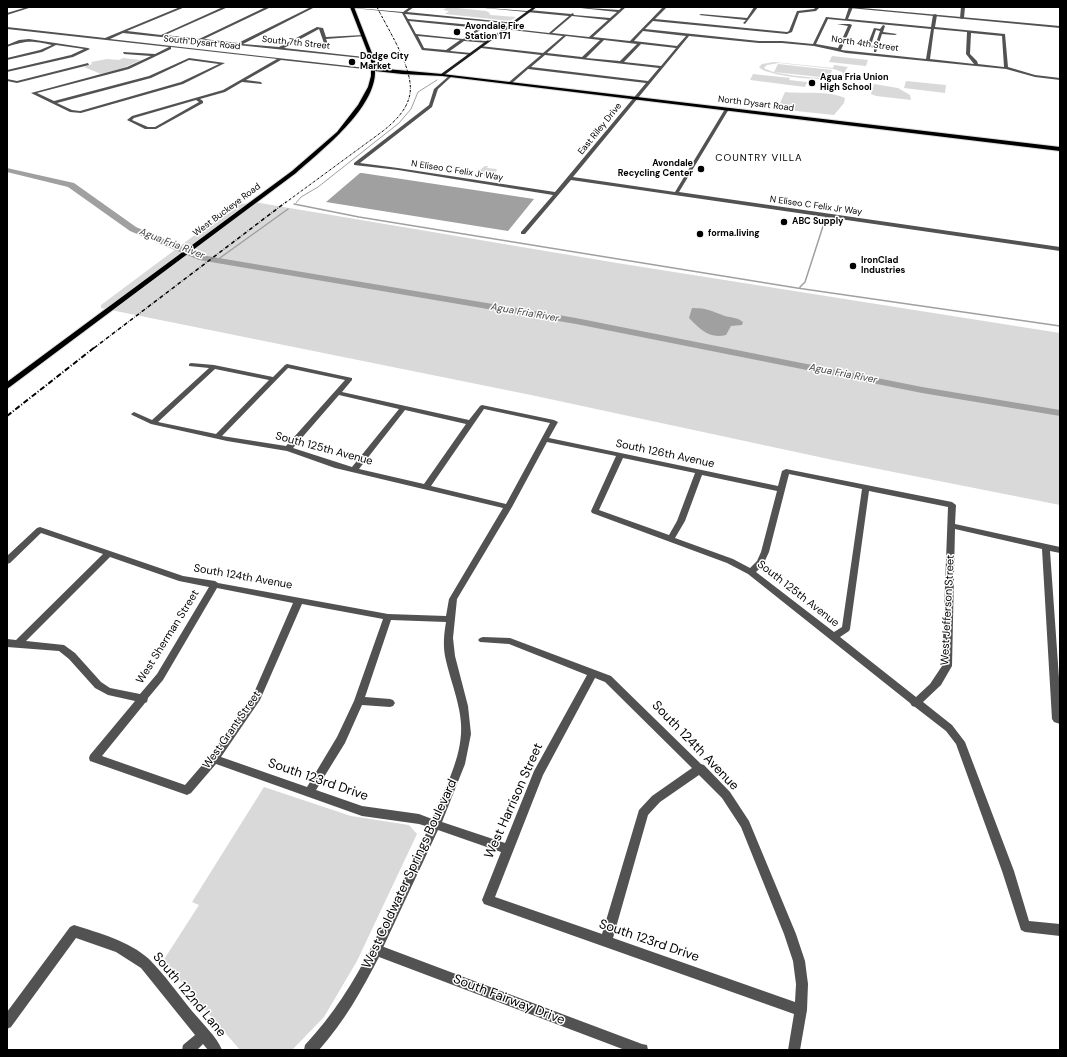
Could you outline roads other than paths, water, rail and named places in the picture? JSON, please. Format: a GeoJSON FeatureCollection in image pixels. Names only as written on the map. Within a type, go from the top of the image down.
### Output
{"type":"FeatureCollection","features":[{"type":"Feature","properties":{"kind":"main road"},"geometry":{"type":"LineString","coordinates":[[352,7],[371,58],[373,69]]}},
{"type":"Feature","properties":{"kind":"main road"},"geometry":{"type":"LineString","coordinates":[[442,75],[535,7]]}},
{"type":"Feature","properties":{"kind":"main road","name":"South Dysart Road"},"geometry":{"type":"LineString","coordinates":[[373,69],[450,76]]}},
{"type":"Feature","properties":{"kind":"main road","name":"West Buckeye Road"},"geometry":{"type":"LineString","coordinates":[[7,386],[307,162],[331,141],[355,112],[370,86],[373,69]]}},
{"type":"Feature","properties":{"kind":"main road"},"geometry":{"type":"LineString","coordinates":[[370,86],[380,76],[398,72]]}},
{"type":"Feature","properties":{"kind":"main road","name":"North Dysart Road"},"geometry":{"type":"LineString","coordinates":[[450,76],[1060,149]]}},
{"type":"Feature","properties":{"kind":"street"},"geometry":{"type":"LineString","coordinates":[[7,14],[30,7]]}},
{"type":"Feature","properties":{"kind":"street"},"geometry":{"type":"LineString","coordinates":[[104,40],[183,7]]}},
{"type":"Feature","properties":{"kind":"street"},"geometry":{"type":"LineString","coordinates":[[161,36],[226,7]]}},
{"type":"Feature","properties":{"kind":"street"},"geometry":{"type":"LineString","coordinates":[[199,40],[269,7]]}},
{"type":"Feature","properties":{"kind":"street"},"geometry":{"type":"LineString","coordinates":[[238,45],[313,7]]}},
{"type":"Feature","properties":{"kind":"street"},"geometry":{"type":"LineString","coordinates":[[345,7],[514,23]]}},
{"type":"Feature","properties":{"kind":"street"},"geometry":{"type":"LineString","coordinates":[[403,12],[412,7]]}},
{"type":"Feature","properties":{"kind":"street"},"geometry":{"type":"LineString","coordinates":[[476,7],[610,19]]}},
{"type":"Feature","properties":{"kind":"street"},"geometry":{"type":"LineString","coordinates":[[506,10],[510,7]]}},
{"type":"Feature","properties":{"kind":"street"},"geometry":{"type":"LineString","coordinates":[[574,7],[619,11]]}},
{"type":"Feature","properties":{"kind":"street"},"geometry":{"type":"LineString","coordinates":[[549,34],[580,7]]}},
{"type":"Feature","properties":{"kind":"street"},"geometry":{"type":"LineString","coordinates":[[590,38],[624,7]]}},
{"type":"Feature","properties":{"kind":"street"},"geometry":{"type":"LineString","coordinates":[[631,42],[665,7]]}},
{"type":"Feature","properties":{"kind":"street"},"geometry":{"type":"LineString","coordinates":[[732,7],[739,8]]}},
{"type":"Feature","properties":{"kind":"street"},"geometry":{"type":"LineString","coordinates":[[730,44],[756,7]]}},
{"type":"Feature","properties":{"kind":"street"},"geometry":{"type":"LineString","coordinates":[[652,20],[787,33],[790,32],[796,22],[798,12],[815,10],[818,7]]}},
{"type":"Feature","properties":{"kind":"street"},"geometry":{"type":"LineString","coordinates":[[841,7],[887,9],[1060,27]]}},
{"type":"Feature","properties":{"kind":"street"},"geometry":{"type":"LineString","coordinates":[[846,20],[851,7]]}},
{"type":"Feature","properties":{"kind":"street"},"geometry":{"type":"LineString","coordinates":[[962,18],[963,7]]}},
{"type":"Feature","properties":{"kind":"street"},"geometry":{"type":"LineString","coordinates":[[735,13],[739,8]]}},
{"type":"Feature","properties":{"kind":"street"},"geometry":{"type":"LineString","coordinates":[[403,12],[423,49],[472,54]]}},
{"type":"Feature","properties":{"kind":"street"},"geometry":{"type":"LineString","coordinates":[[701,15],[747,19]]}},
{"type":"Feature","properties":{"kind":"street"},"geometry":{"type":"LineString","coordinates":[[928,60],[935,15]]}},
{"type":"Feature","properties":{"kind":"street"},"geometry":{"type":"LineString","coordinates":[[814,45],[827,18],[1004,35],[1006,68]]}},
{"type":"Feature","properties":{"kind":"street"},"geometry":{"type":"LineString","coordinates":[[407,20],[481,27]]}},
{"type":"Feature","properties":{"kind":"street"},"geometry":{"type":"LineString","coordinates":[[438,56],[490,21]]}},
{"type":"Feature","properties":{"kind":"street"},"geometry":{"type":"LineString","coordinates":[[825,23],[850,25],[840,49],[838,50]]}},
{"type":"Feature","properties":{"kind":"street"},"geometry":{"type":"LineString","coordinates":[[874,55],[884,23]]}},
{"type":"Feature","properties":{"kind":"street","name":"South Dysart Road"},"geometry":{"type":"LineString","coordinates":[[8,28],[77,35],[104,40],[373,69]]}},
{"type":"Feature","properties":{"kind":"street"},"geometry":{"type":"LineString","coordinates":[[279,49],[318,28],[321,28],[327,46]]}},
{"type":"Feature","properties":{"kind":"street"},"geometry":{"type":"LineString","coordinates":[[506,29],[678,47]]}},
{"type":"Feature","properties":{"kind":"street"},"geometry":{"type":"LineString","coordinates":[[892,45],[869,46],[874,29],[895,34]]}},
{"type":"Feature","properties":{"kind":"street","name":"North 4th Street"},"geometry":{"type":"LineString","coordinates":[[642,30],[733,40],[814,45],[874,55],[1006,68],[1035,76],[1060,79]]}},
{"type":"Feature","properties":{"kind":"street"},"geometry":{"type":"LineString","coordinates":[[969,31],[968,54],[976,62],[976,65]]}},
{"type":"Feature","properties":{"kind":"street","name":"South 7th Street"},"geometry":{"type":"LineString","coordinates":[[123,32],[371,58]]}},
{"type":"Feature","properties":{"kind":"street"},"geometry":{"type":"LineString","coordinates":[[68,39],[77,35]]}},
{"type":"Feature","properties":{"kind":"street"},"geometry":{"type":"LineString","coordinates":[[415,35],[487,42]]}},
{"type":"Feature","properties":{"kind":"street"},"geometry":{"type":"LineString","coordinates":[[510,83],[566,35]]}},
{"type":"Feature","properties":{"kind":"street","name":"East Riley Drive"},"geometry":{"type":"LineString","coordinates":[[523,232],[570,178],[688,35]]}},
{"type":"Feature","properties":{"kind":"street"},"geometry":{"type":"LineString","coordinates":[[325,38],[363,36]]}},
{"type":"Feature","properties":{"kind":"street"},"geometry":{"type":"LineString","coordinates":[[582,58],[603,39]]}},
{"type":"Feature","properties":{"kind":"street"},"geometry":{"type":"LineString","coordinates":[[7,46],[24,40],[88,49],[70,56],[7,71]]}},
{"type":"Feature","properties":{"kind":"street"},"geometry":{"type":"LineString","coordinates":[[7,59],[41,50],[63,41]]}},
{"type":"Feature","properties":{"kind":"street"},"geometry":{"type":"LineString","coordinates":[[621,63],[640,43]]}},
{"type":"Feature","properties":{"kind":"street"},"geometry":{"type":"LineString","coordinates":[[53,103],[150,77],[189,59],[223,63],[182,83],[74,112],[53,103],[33,93],[128,68],[171,47]]}},
{"type":"Feature","properties":{"kind":"street"},"geometry":{"type":"LineString","coordinates":[[481,47],[661,67]]}},
{"type":"Feature","properties":{"kind":"street"},"geometry":{"type":"LineString","coordinates":[[124,53],[156,55]]}},
{"type":"Feature","properties":{"kind":"street"},"geometry":{"type":"LineString","coordinates":[[206,61],[221,53]]}},
{"type":"Feature","properties":{"kind":"street"},"geometry":{"type":"LineString","coordinates":[[70,56],[76,58]]}},
{"type":"Feature","properties":{"kind":"street"},"geometry":{"type":"LineString","coordinates":[[196,99],[202,102],[160,127],[152,129],[130,120],[130,119],[196,99],[224,91],[280,59]]}},
{"type":"Feature","properties":{"kind":"street"},"geometry":{"type":"LineString","coordinates":[[7,80],[13,83],[88,64],[81,60]]}},
{"type":"Feature","properties":{"kind":"street"},"geometry":{"type":"LineString","coordinates":[[528,68],[649,82]]}},
{"type":"Feature","properties":{"kind":"street","name":"N Eliseo C Felix Jr Way"},"geometry":{"type":"LineString","coordinates":[[450,76],[436,89],[434,102],[431,106],[356,164],[398,169],[556,194]]}},
{"type":"Feature","properties":{"kind":"street"},"geometry":{"type":"LineString","coordinates":[[242,81],[261,83]]}},
{"type":"Feature","properties":{"kind":"street"},"geometry":{"type":"LineString","coordinates":[[676,194],[727,109]]}},
{"type":"Feature","properties":{"kind":"street","name":"N Eliseo C Felix Jr Way"},"geometry":{"type":"LineString","coordinates":[[570,178],[1060,249]]}},
{"type":"Feature","properties":{"kind":"street"},"geometry":{"type":"LineString","coordinates":[[191,365],[214,367],[274,379]]}},
{"type":"Feature","properties":{"kind":"street"},"geometry":{"type":"LineString","coordinates":[[217,437],[287,366],[350,379],[288,449]]}},
{"type":"Feature","properties":{"kind":"street"},"geometry":{"type":"LineString","coordinates":[[153,423],[214,367]]}},
{"type":"Feature","properties":{"kind":"street"},"geometry":{"type":"LineString","coordinates":[[337,394],[471,423],[426,487]]}},
{"type":"Feature","properties":{"kind":"street","name":"West Coldwater Springs Boulevard"},"geometry":{"type":"LineString","coordinates":[[310,1050],[325,1035],[348,1003],[376,950],[435,825],[460,764],[466,734],[463,706],[450,656],[448,638],[449,619],[453,599],[508,507],[554,422],[482,407],[471,423]]}},
{"type":"Feature","properties":{"kind":"street"},"geometry":{"type":"LineString","coordinates":[[354,470],[403,408]]}},
{"type":"Feature","properties":{"kind":"street","name":"South 125th Avenue"},"geometry":{"type":"LineString","coordinates":[[134,414],[153,423],[217,437],[288,449],[354,470],[508,507]]}},
{"type":"Feature","properties":{"kind":"street","name":"South 126th Avenue"},"geometry":{"type":"LineString","coordinates":[[545,439],[780,490]]}},
{"type":"Feature","properties":{"kind":"street","name":"South 125th Avenue"},"geometry":{"type":"LineString","coordinates":[[620,456],[595,511],[730,561],[751,572],[915,703],[949,728],[960,742],[1008,871],[1025,926],[1060,930]]}},
{"type":"Feature","properties":{"kind":"street"},"geometry":{"type":"LineString","coordinates":[[751,572],[760,562],[765,552],[786,471],[866,487],[846,629],[834,637]]}},
{"type":"Feature","properties":{"kind":"street"},"geometry":{"type":"LineString","coordinates":[[671,538],[681,521],[699,472]]}},
{"type":"Feature","properties":{"kind":"street","name":"West Jefferson Street"},"geometry":{"type":"LineString","coordinates":[[866,487],[952,505],[947,666],[940,680],[929,692],[915,703]]}},
{"type":"Feature","properties":{"kind":"street"},"geometry":{"type":"LineString","coordinates":[[952,526],[1060,550]]}},
{"type":"Feature","properties":{"kind":"street","name":"South 124th Avenue"},"geometry":{"type":"LineString","coordinates":[[7,561],[40,530],[109,552],[182,579],[388,617],[449,619]]}},
{"type":"Feature","properties":{"kind":"street"},"geometry":{"type":"LineString","coordinates":[[1046,547],[1059,719]]}},
{"type":"Feature","properties":{"kind":"street"},"geometry":{"type":"LineString","coordinates":[[18,644],[109,552]]}},
{"type":"Feature","properties":{"kind":"street","name":"West Sherman Street"},"geometry":{"type":"LineString","coordinates":[[187,790],[94,758],[144,699],[160,677],[215,584]]}},
{"type":"Feature","properties":{"kind":"street","name":"West Grant Street"},"geometry":{"type":"LineString","coordinates":[[187,790],[214,759],[257,697],[299,600]]}},
{"type":"Feature","properties":{"kind":"street"},"geometry":{"type":"LineString","coordinates":[[309,793],[341,740],[359,701],[388,617]]}},
{"type":"Feature","properties":{"kind":"street","name":"South 124th Avenue"},"geometry":{"type":"LineString","coordinates":[[483,640],[510,641],[608,679],[726,795],[745,824],[790,934],[799,961],[802,984],[801,1010],[794,1050]]}},
{"type":"Feature","properties":{"kind":"street"},"geometry":{"type":"LineString","coordinates":[[7,643],[61,648],[72,656],[98,685],[108,691],[144,699]]}},
{"type":"Feature","properties":{"kind":"street","name":"West Harrison Street"},"geometry":{"type":"LineString","coordinates":[[488,900],[538,774],[593,673]]}},
{"type":"Feature","properties":{"kind":"street"},"geometry":{"type":"LineString","coordinates":[[359,701],[390,703]]}},
{"type":"Feature","properties":{"kind":"street","name":"South 123rd Drive"},"geometry":{"type":"LineString","coordinates":[[214,759],[362,811],[419,819],[507,849]]}},
{"type":"Feature","properties":{"kind":"street"},"geometry":{"type":"LineString","coordinates":[[606,941],[644,813],[656,799],[700,768]]}},
{"type":"Feature","properties":{"kind":"street","name":"South 123rd Drive"},"geometry":{"type":"LineString","coordinates":[[488,900],[801,1010]]}},
{"type":"Feature","properties":{"kind":"street","name":"South 122nd Lane"},"geometry":{"type":"LineString","coordinates":[[7,1023],[74,931],[104,941],[135,955],[145,964],[216,1050]]}},
{"type":"Feature","properties":{"kind":"street","name":"South Fairway Drive"},"geometry":{"type":"LineString","coordinates":[[376,950],[642,1050]]}},
{"type":"Feature","properties":{"kind":"street"},"geometry":{"type":"LineString","coordinates":[[188,1050],[204,1035]]}},
{"type":"Feature","properties":{"kind":"waterway"},"geometry":{"type":"LineString","coordinates":[[296,203],[301,197],[318,187],[399,123],[411,109],[418,92],[437,80]]}},
{"type":"Feature","properties":{"kind":"waterway","name":"Agua Fria River"},"geometry":{"type":"LineString","coordinates":[[7,170],[71,185],[133,229],[199,257],[576,321],[922,390],[1060,413]]}},
{"type":"Feature","properties":{"kind":"waterway"},"geometry":{"type":"LineString","coordinates":[[294,204],[359,217],[797,288],[1060,326]]}},
{"type":"Feature","properties":{"kind":"waterway"},"geometry":{"type":"LineString","coordinates":[[217,260],[288,209]]}},
{"type":"Feature","properties":{"kind":"waterway"},"geometry":{"type":"LineString","coordinates":[[800,287],[805,282],[826,217]]}},
{"type":"Feature","properties":{"kind":"railway"},"geometry":{"type":"LineString","coordinates":[[285,203],[383,131],[405,108],[409,98],[409,76],[394,39],[377,7]]}},
{"type":"Feature","properties":{"kind":"railway"},"geometry":{"type":"LineString","coordinates":[[94,348],[286,202]]}},
{"type":"Feature","properties":{"kind":"railway"},"geometry":{"type":"LineString","coordinates":[[7,416],[95,347]]}},
{"type":"Feature","properties":{"kind":"place","name":"Avondale Fire Station 171"},"geometry":{"type":"Point","coordinates":[457,32]}},
{"type":"Feature","properties":{"kind":"place","name":"Dodge City Market"},"geometry":{"type":"Point","coordinates":[352,62]}},
{"type":"Feature","properties":{"kind":"place","name":"Agua Fria Union High School"},"geometry":{"type":"Point","coordinates":[812,83]}},
{"type":"Feature","properties":{"kind":"place","name":"Avondale Recycling Center"},"geometry":{"type":"Point","coordinates":[701,169]}},
{"type":"Feature","properties":{"kind":"place","name":"ABC Supply"},"geometry":{"type":"Point","coordinates":[784,222]}},
{"type":"Feature","properties":{"kind":"place","name":"forma.living"},"geometry":{"type":"Point","coordinates":[700,234]}},
{"type":"Feature","properties":{"kind":"place","name":"IronClad Industries"},"geometry":{"type":"Point","coordinates":[853,266]}},
{"type":"Feature","properties":{"kind":"district","name":"COUNTRY VILLA"},"geometry":{"type":"Point","coordinates":[759,158]}}]}
